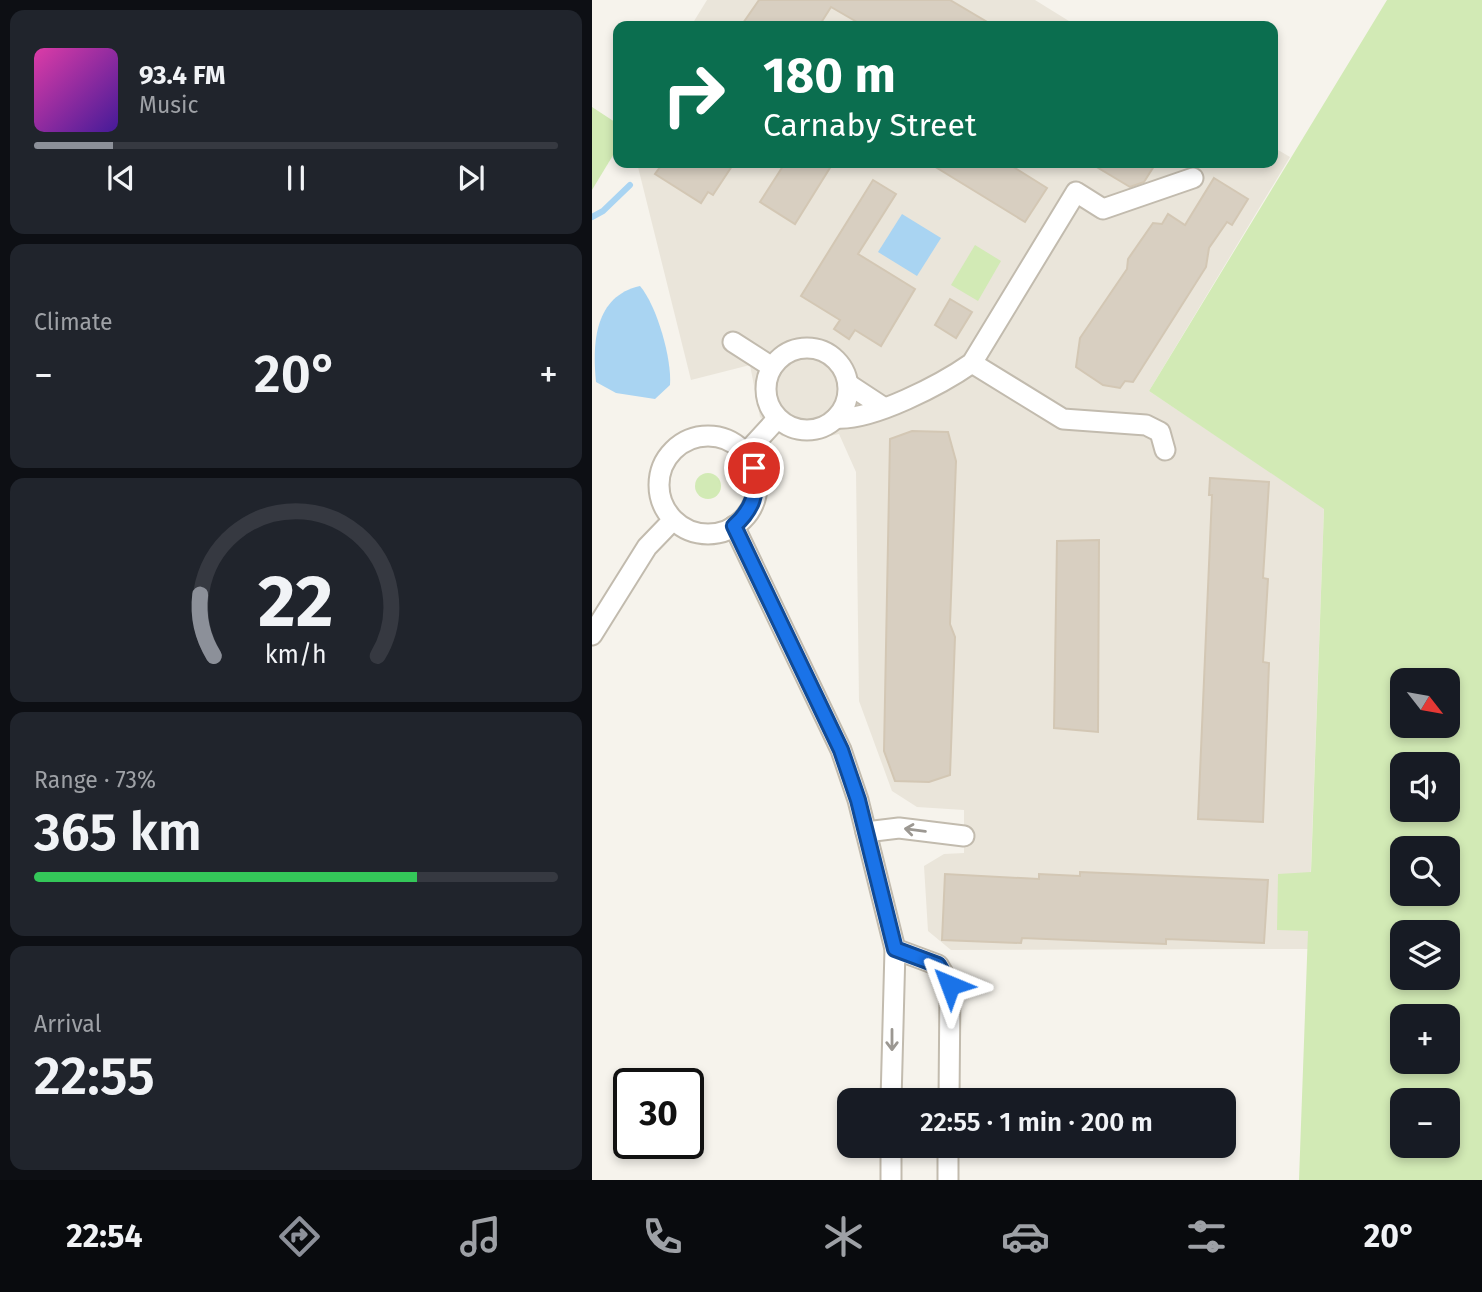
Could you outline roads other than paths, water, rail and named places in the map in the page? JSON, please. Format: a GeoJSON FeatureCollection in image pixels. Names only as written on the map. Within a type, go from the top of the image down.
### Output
{"type":"FeatureCollection","features":[{"type":"Feature","properties":{"kind":"street"},"geometry":{"type":"LineString","coordinates":[[836,418],[847,397],[848,384],[838,362],[816,349],[791,351],[772,367],[765,394],[777,419],[788,427],[813,430],[836,418],[851,419],[883,407],[955,375],[972,363],[1076,192],[1103,209],[1193,178]]}},
{"type":"Feature","properties":{"kind":"street"},"geometry":{"type":"LineString","coordinates":[[733,342],[772,367]]}},
{"type":"Feature","properties":{"kind":"street"},"geometry":{"type":"LineString","coordinates":[[972,363],[1063,419],[1146,425],[1160,432],[1165,450]]}},
{"type":"Feature","properties":{"kind":"street"},"geometry":{"type":"LineString","coordinates":[[848,384],[883,407]]}},
{"type":"Feature","properties":{"kind":"street"},"geometry":{"type":"LineString","coordinates":[[745,453],[777,419]]}},
{"type":"Feature","properties":{"kind":"street"},"geometry":{"type":"LineString","coordinates":[[703,435],[734,443],[745,453],[754,468],[755,493],[746,515],[734,526],[719,533],[702,534],[686,530],[673,520],[663,507],[659,476],[664,461],[674,448],[703,435]]}},
{"type":"Feature","properties":{"kind":"street"},"geometry":{"type":"LineString","coordinates":[[592,635],[647,547],[673,520]]}},
{"type":"Feature","properties":{"kind":"street"},"geometry":{"type":"LineString","coordinates":[[734,526],[841,750],[866,832],[895,949],[892,980],[891,1088]]}},
{"type":"Feature","properties":{"kind":"street"},"geometry":{"type":"LineString","coordinates":[[866,832],[899,828],[964,836]]}},
{"type":"Feature","properties":{"kind":"street"},"geometry":{"type":"LineString","coordinates":[[895,949],[938,965],[950,985],[949,1088]]}},
{"type":"Feature","properties":{"kind":"street"},"geometry":{"type":"LineString","coordinates":[[891,1158],[891,1180]]}},
{"type":"Feature","properties":{"kind":"street"},"geometry":{"type":"LineString","coordinates":[[948,1158],[948,1180]]}},
{"type":"Feature","properties":{"kind":"water"},"geometry":{"type":"Polygon","coordinates":[[[902,214],[941,238],[917,276],[878,252],[902,214]]]}},
{"type":"Feature","properties":{"kind":"water"},"geometry":{"type":"Polygon","coordinates":[[[640,286],[652,306],[669,361],[670,385],[655,399],[616,393],[596,382],[596,337],[605,310],[625,291],[640,286]]]}},
{"type":"Feature","properties":{"kind":"waterway"},"geometry":{"type":"LineString","coordinates":[[592,217],[603,211],[630,185]]}}]}
